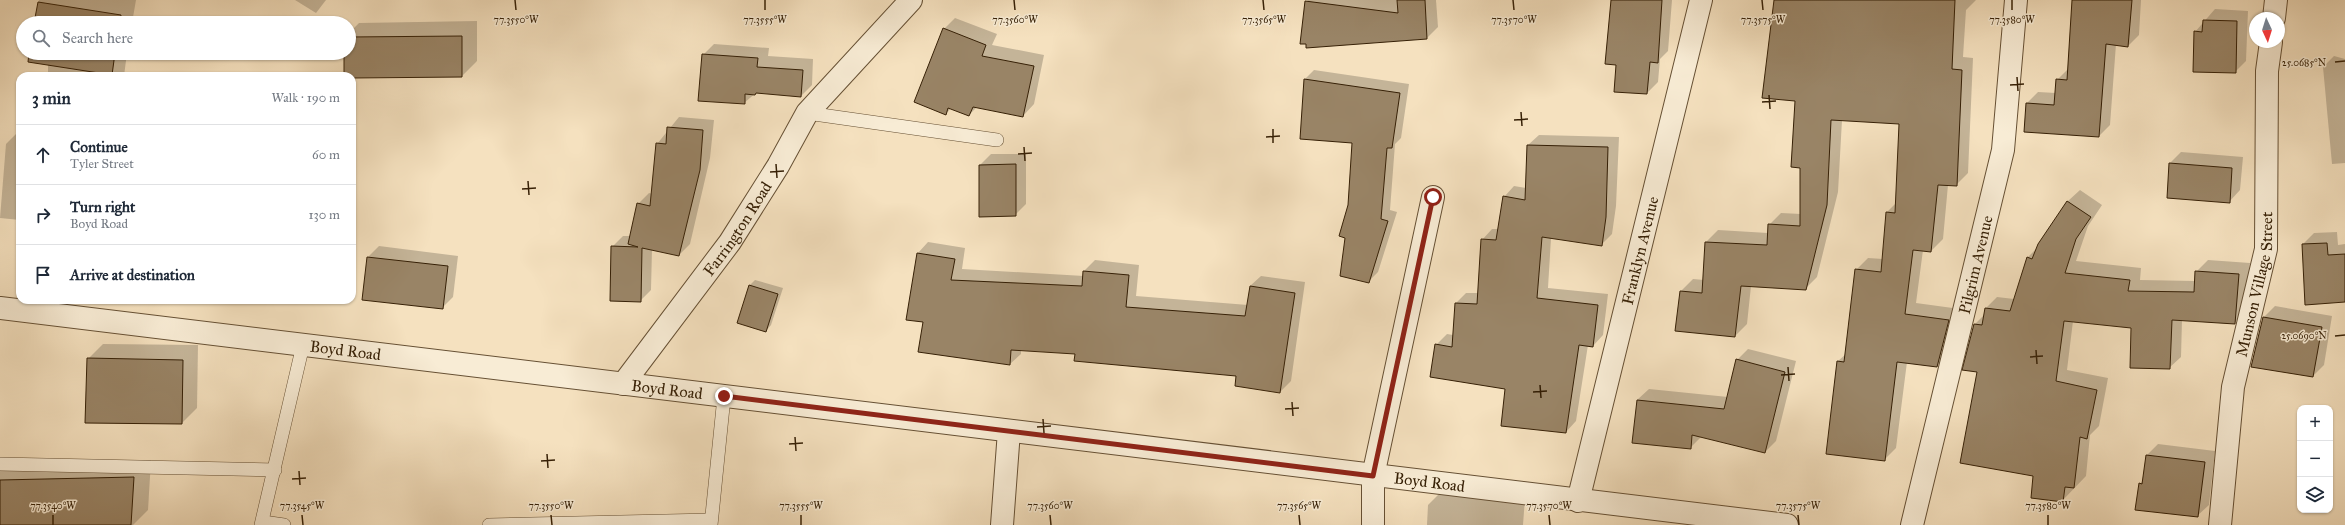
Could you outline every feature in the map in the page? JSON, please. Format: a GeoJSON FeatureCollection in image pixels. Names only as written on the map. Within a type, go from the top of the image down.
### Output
{"type":"FeatureCollection","features":[{"type":"Feature","properties":{"kind":"street","name":"Farrington Road"},"geometry":{"type":"LineString","coordinates":[[622,384],[730,242],[778,166],[807,113],[911,0]]}},
{"type":"Feature","properties":{"kind":"street","name":"Franklyn Avenue"},"geometry":{"type":"LineString","coordinates":[[1578,501],[1702,0]]}},
{"type":"Feature","properties":{"kind":"street","name":"Pilgrim Avenue"},"geometry":{"type":"LineString","coordinates":[[1912,525],[2003,150],[2016,0]]}},
{"type":"Feature","properties":{"kind":"street"},"geometry":{"type":"LineString","coordinates":[[2275,12],[2276,0]]}},
{"type":"Feature","properties":{"kind":"street","name":"Munson Village Street"},"geometry":{"type":"LineString","coordinates":[[2220,525],[2233,387],[2266,249],[2267,71],[2270,48]]}},
{"type":"Feature","properties":{"kind":"street"},"geometry":{"type":"LineString","coordinates":[[1373,525],[1373,476],[1433,197]]}},
{"type":"Feature","properties":{"kind":"street","name":"Boyd Road"},"geometry":{"type":"LineString","coordinates":[[0,308],[1578,501],[1787,525]]}},
{"type":"Feature","properties":{"kind":"street"},"geometry":{"type":"LineString","coordinates":[[1002,525],[1009,431]]}},
{"type":"Feature","properties":{"kind":"lane"},"geometry":{"type":"LineString","coordinates":[[807,113],[997,140]]}},
{"type":"Feature","properties":{"kind":"lane"},"geometry":{"type":"LineString","coordinates":[[284,525],[262,523],[303,345]]}},
{"type":"Feature","properties":{"kind":"lane"},"geometry":{"type":"LineString","coordinates":[[489,525],[711,522],[724,396]]}},
{"type":"Feature","properties":{"kind":"lane"},"geometry":{"type":"LineString","coordinates":[[0,464],[275,470]]}},
{"type":"Feature","properties":{"kind":"building"},"geometry":{"type":"Polygon","coordinates":[[[1397,0],[1425,0],[1427,39],[1306,48],[1306,44],[1300,44],[1305,1],[1398,13],[1397,0]]]}},
{"type":"Feature","properties":{"kind":"building"},"geometry":{"type":"Polygon","coordinates":[[[1611,0],[1662,0],[1658,63],[1650,62],[1647,94],[1614,92],[1616,65],[1605,64],[1611,0]]]}},
{"type":"Feature","properties":{"kind":"building"},"geometry":{"type":"Polygon","coordinates":[[[1774,0],[1955,0],[1952,69],[1962,70],[1957,186],[1938,185],[1931,252],[1913,250],[1905,314],[1949,320],[1937,367],[1897,362],[1885,461],[1826,454],[1837,361],[1844,362],[1855,269],[1881,272],[1886,212],[1895,213],[1899,124],[1831,120],[1827,205],[1806,290],[1741,286],[1735,337],[1675,331],[1680,291],[1702,293],[1705,242],[1767,245],[1768,224],[1800,226],[1800,168],[1791,167],[1795,101],[1762,98],[1774,0]]]}},
{"type":"Feature","properties":{"kind":"building"},"geometry":{"type":"Polygon","coordinates":[[[2072,0],[2132,0],[2128,47],[2106,44],[2099,137],[2024,132],[2026,103],[2054,105],[2056,79],[2067,80],[2072,0]]]}},
{"type":"Feature","properties":{"kind":"building"},"geometry":{"type":"Polygon","coordinates":[[[38,2],[121,15],[121,16],[35,16],[38,2]]]}},
{"type":"Feature","properties":{"kind":"building"},"geometry":{"type":"Polygon","coordinates":[[[2203,20],[2237,21],[2236,73],[2193,72],[2194,31],[2202,32],[2203,20]]]}},
{"type":"Feature","properties":{"kind":"building"},"geometry":{"type":"Polygon","coordinates":[[[943,28],[986,45],[982,56],[1034,66],[1023,117],[973,107],[969,116],[948,108],[946,115],[914,102],[943,28]]]}},
{"type":"Feature","properties":{"kind":"building"},"geometry":{"type":"Polygon","coordinates":[[[462,36],[462,77],[356,78],[356,72],[344,72],[344,60],[356,60],[356,37],[462,36]]]}},
{"type":"Feature","properties":{"kind":"building"},"geometry":{"type":"Polygon","coordinates":[[[702,54],[758,58],[757,67],[803,70],[801,97],[756,93],[755,95],[745,94],[745,104],[698,101],[702,54]]]}},
{"type":"Feature","properties":{"kind":"building"},"geometry":{"type":"Polygon","coordinates":[[[28,60],[114,60],[112,72],[93,72],[28,62],[28,60]]]}},
{"type":"Feature","properties":{"kind":"building"},"geometry":{"type":"Polygon","coordinates":[[[1304,79],[1400,93],[1392,148],[1387,148],[1381,219],[1388,221],[1369,283],[1340,276],[1345,238],[1339,236],[1348,205],[1352,143],[1300,139],[1304,79]]]}},
{"type":"Feature","properties":{"kind":"building"},"geometry":{"type":"Polygon","coordinates":[[[667,127],[703,130],[700,170],[679,256],[642,248],[641,302],[610,301],[611,246],[638,247],[628,244],[637,203],[650,206],[656,143],[666,144],[667,127]]]}},
{"type":"Feature","properties":{"kind":"building"},"geometry":{"type":"Polygon","coordinates":[[[1527,145],[1608,147],[1606,217],[1602,246],[1542,237],[1537,298],[1598,305],[1593,347],[1579,345],[1566,433],[1501,426],[1505,389],[1430,377],[1435,344],[1452,347],[1455,303],[1477,304],[1481,239],[1496,240],[1503,196],[1525,200],[1527,145]]]}},
{"type":"Feature","properties":{"kind":"building"},"geometry":{"type":"Polygon","coordinates":[[[2169,163],[2232,168],[2230,203],[2167,198],[2169,163]]]}},
{"type":"Feature","properties":{"kind":"building"},"geometry":{"type":"Polygon","coordinates":[[[1016,164],[1016,216],[979,217],[979,165],[1016,164]]]}},
{"type":"Feature","properties":{"kind":"building"},"geometry":{"type":"Polygon","coordinates":[[[2067,201],[2091,217],[2076,239],[2065,273],[2130,280],[2128,291],[2194,292],[2195,271],[2239,274],[2235,324],[2172,320],[2170,369],[2130,368],[2131,328],[2064,321],[2056,381],[2097,390],[2087,439],[2080,437],[2074,488],[2065,487],[2063,502],[2031,498],[2033,476],[1960,463],[1977,372],[1962,370],[1974,324],[1982,325],[1985,308],[2010,311],[2027,257],[2032,259],[2038,244],[2067,201]]]}},
{"type":"Feature","properties":{"kind":"building"},"geometry":{"type":"Polygon","coordinates":[[[2327,243],[2328,255],[2345,254],[2345,302],[2305,305],[2302,244],[2327,243]]]}},
{"type":"Feature","properties":{"kind":"building"},"geometry":{"type":"Polygon","coordinates":[[[917,253],[955,259],[951,280],[1082,286],[1083,271],[1129,275],[1126,307],[1245,316],[1250,286],[1295,293],[1280,393],[1235,386],[1236,376],[1074,361],[1075,354],[1011,350],[1010,365],[918,352],[923,322],[906,320],[917,253]]]}},
{"type":"Feature","properties":{"kind":"building"},"geometry":{"type":"Polygon","coordinates":[[[367,257],[448,266],[443,309],[362,300],[367,257]]]}},
{"type":"Feature","properties":{"kind":"building"},"geometry":{"type":"Polygon","coordinates":[[[749,285],[778,294],[766,332],[737,323],[749,285]]]}},
{"type":"Feature","properties":{"kind":"building"},"geometry":{"type":"Polygon","coordinates":[[[2263,317],[2322,327],[2313,377],[2251,367],[2263,317]]]}},
{"type":"Feature","properties":{"kind":"building"},"geometry":{"type":"Polygon","coordinates":[[[87,358],[183,360],[182,424],[85,423],[87,358]]]}},
{"type":"Feature","properties":{"kind":"building"},"geometry":{"type":"Polygon","coordinates":[[[1736,359],[1785,372],[1765,453],[1692,435],[1691,449],[1632,443],[1637,400],[1724,409],[1736,359]]]}},
{"type":"Feature","properties":{"kind":"building"},"geometry":{"type":"Polygon","coordinates":[[[2146,455],[2205,462],[2198,517],[2135,510],[2139,483],[2142,484],[2146,455]]]}},
{"type":"Feature","properties":{"kind":"building"},"geometry":{"type":"Polygon","coordinates":[[[134,477],[131,525],[0,525],[0,480],[134,477]]]}},
{"type":"Feature","properties":{"kind":"route"},"geometry":{"type":"LineString","coordinates":[[724,396],[1373,476],[1433,197]]}}]}
